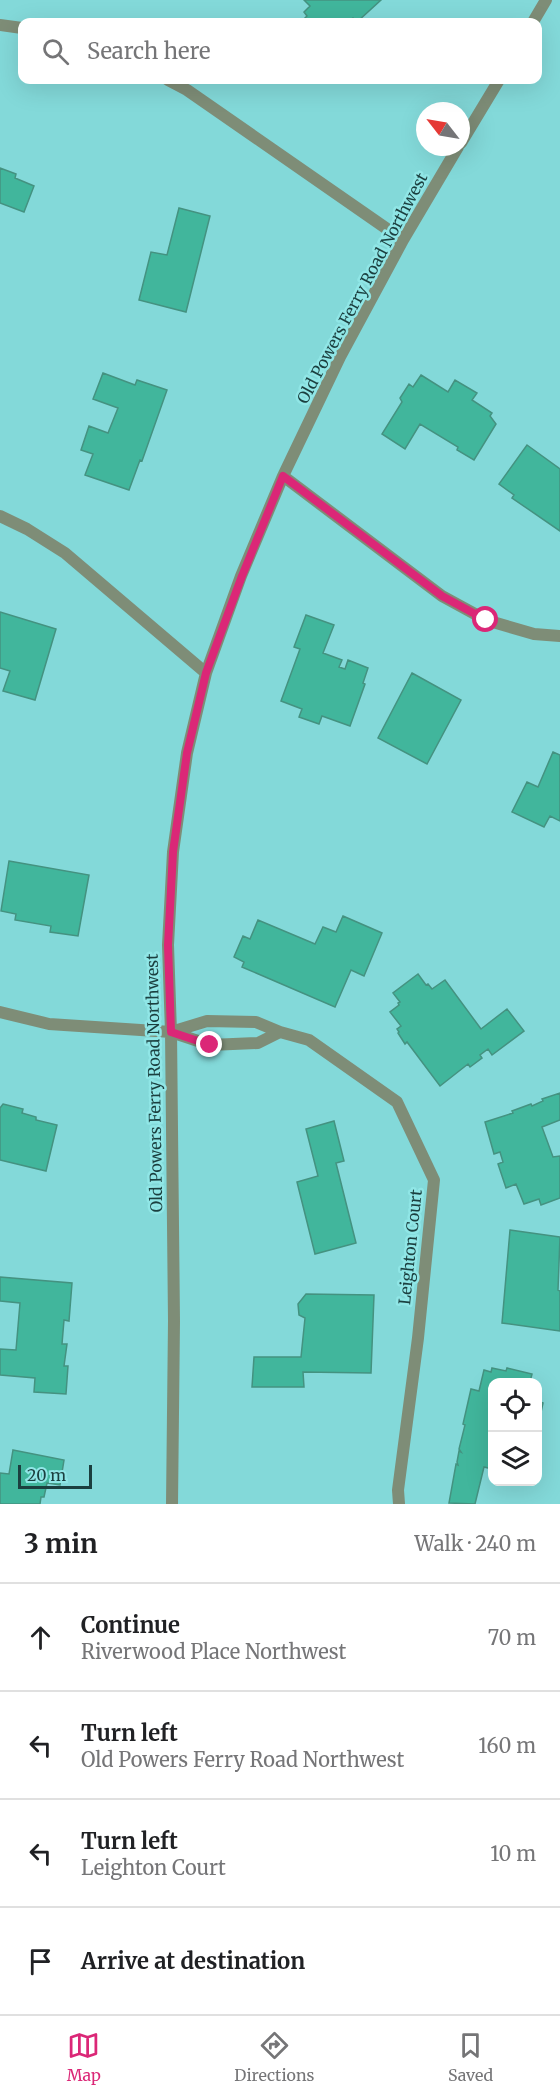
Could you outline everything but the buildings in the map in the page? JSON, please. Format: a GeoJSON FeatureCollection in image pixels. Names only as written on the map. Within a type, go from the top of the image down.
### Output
{"type":"FeatureCollection","features":[{"type":"Feature","properties":{"kind":"street"},"geometry":{"type":"LineString","coordinates":[[535,18],[546,0]]}},
{"type":"Feature","properties":{"kind":"street"},"geometry":{"type":"LineString","coordinates":[[0,25],[18,27]]}},
{"type":"Feature","properties":{"kind":"street"},"geometry":{"type":"LineString","coordinates":[[176,84],[403,240]]}},
{"type":"Feature","properties":{"kind":"street"},"geometry":{"type":"LineString","coordinates":[[470,127],[497,84]]}},
{"type":"Feature","properties":{"kind":"street","name":"Old Powers Ferry Road Northwest"},"geometry":{"type":"LineString","coordinates":[[172,1504],[174,1321],[168,945],[173,852],[187,753],[206,673],[283,476],[340,357],[403,240],[453,156]]}},
{"type":"Feature","properties":{"kind":"street"},"geometry":{"type":"LineString","coordinates":[[283,476],[442,596],[486,620],[534,634],[560,636]]}},
{"type":"Feature","properties":{"kind":"street"},"geometry":{"type":"LineString","coordinates":[[0,516],[27,529],[65,553],[206,673]]}},
{"type":"Feature","properties":{"kind":"street"},"geometry":{"type":"LineString","coordinates":[[0,1012],[49,1024],[171,1032],[210,1045],[258,1043],[280,1032]]}},
{"type":"Feature","properties":{"kind":"street","name":"Leighton Court"},"geometry":{"type":"LineString","coordinates":[[171,1032],[207,1021],[256,1022],[309,1040],[397,1102],[434,1180],[418,1338],[398,1490],[399,1504]]}},
{"type":"Feature","properties":{"kind":"route"},"geometry":{"type":"LineString","coordinates":[[210,1045],[171,1032],[168,945],[173,852],[187,753],[206,673],[283,476],[442,596],[486,620]]}}]}
